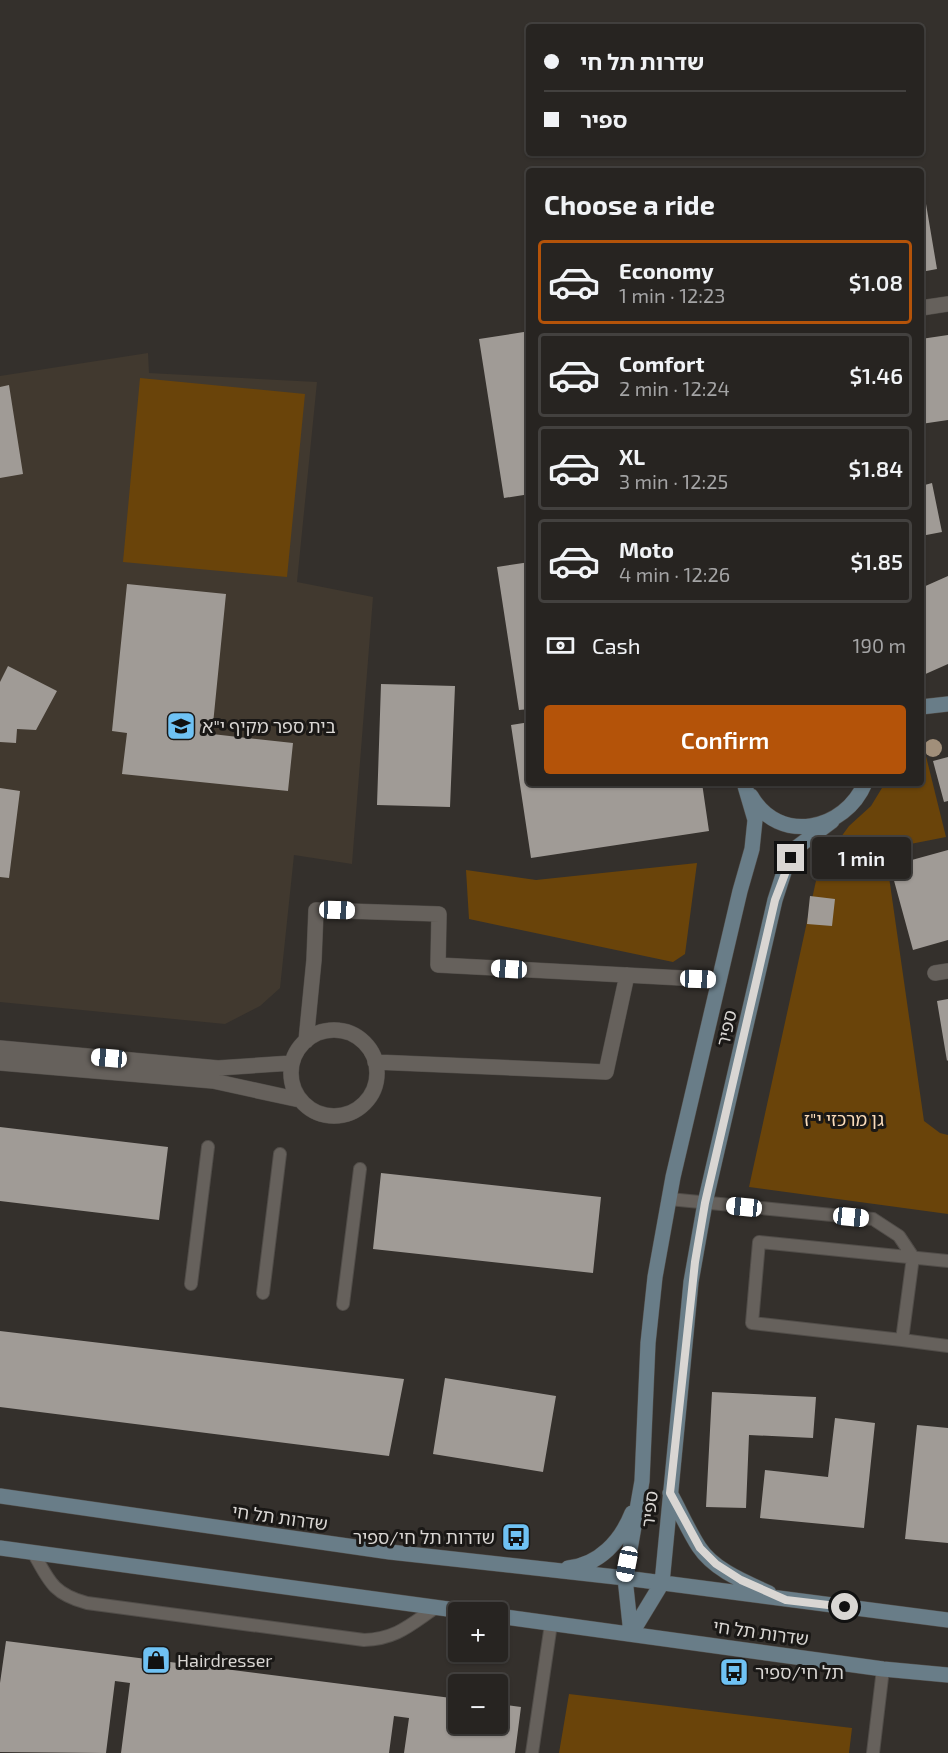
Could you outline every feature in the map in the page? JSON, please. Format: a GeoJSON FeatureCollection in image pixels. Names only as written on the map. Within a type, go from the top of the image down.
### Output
{"type":"FeatureCollection","features":[{"type":"Feature","properties":{"kind":"street"},"geometry":{"type":"LineString","coordinates":[[924,308],[948,304]]}},
{"type":"Feature","properties":{"kind":"street"},"geometry":{"type":"LineString","coordinates":[[924,707],[945,705]]}},
{"type":"Feature","properties":{"kind":"street"},"geometry":{"type":"LineString","coordinates":[[924,716],[945,705]]}},
{"type":"Feature","properties":{"kind":"street"},"geometry":{"type":"LineString","coordinates":[[746,786],[755,804],[771,818],[790,826],[811,827],[832,821]]}},
{"type":"Feature","properties":{"kind":"street","name":"ספיר"},"geometry":{"type":"LineString","coordinates":[[631,1634],[625,1578],[642,1481],[649,1332],[655,1277],[669,1199],[719,980],[752,849],[755,820],[746,786]]}},
{"type":"Feature","properties":{"kind":"street","name":"ספיר"},"geometry":{"type":"LineString","coordinates":[[631,1634],[662,1583],[691,1282],[705,1203],[775,900],[785,869],[796,848],[846,812],[857,799],[864,786]]}},
{"type":"Feature","properties":{"kind":"street"},"geometry":{"type":"LineString","coordinates":[[306,1041],[314,960],[316,910],[439,914],[438,965],[719,980]]}},
{"type":"Feature","properties":{"kind":"street"},"geometry":{"type":"LineString","coordinates":[[375,1062],[606,1072],[627,975]]}},
{"type":"Feature","properties":{"kind":"street"},"geometry":{"type":"LineString","coordinates":[[0,1063],[213,1081],[300,1100],[312,1110],[324,1115],[338,1116],[362,1106],[374,1087],[377,1077],[375,1062],[369,1048],[358,1038],[344,1032],[329,1031],[317,1034],[306,1041],[297,1051],[292,1063],[291,1076],[300,1100]]}},
{"type":"Feature","properties":{"kind":"street"},"geometry":{"type":"LineString","coordinates":[[0,1048],[218,1068],[292,1063]]}},
{"type":"Feature","properties":{"kind":"street"},"geometry":{"type":"LineString","coordinates":[[543,1570],[580,1567],[605,1553],[620,1537],[632,1515],[642,1481]]}},
{"type":"Feature","properties":{"kind":"street"},"geometry":{"type":"LineString","coordinates":[[670,1493],[700,1548],[716,1564],[741,1580],[786,1600]]}},
{"type":"Feature","properties":{"kind":"street","name":"שדרות תל חי"},"geometry":{"type":"LineString","coordinates":[[0,1496],[390,1552],[625,1578],[948,1620]]}},
{"type":"Feature","properties":{"kind":"street"},"geometry":{"type":"LineString","coordinates":[[0,1548],[448,1609]]}},
{"type":"Feature","properties":{"kind":"street","name":"שדרות תל חי"},"geometry":{"type":"LineString","coordinates":[[508,1617],[948,1676]]}},
{"type":"Feature","properties":{"kind":"lane"},"geometry":{"type":"LineString","coordinates":[[191,1284],[208,1147]]}},
{"type":"Feature","properties":{"kind":"lane"},"geometry":{"type":"LineString","coordinates":[[263,1293],[280,1154]]}},
{"type":"Feature","properties":{"kind":"lane"},"geometry":{"type":"LineString","coordinates":[[343,1304],[360,1169]]}},
{"type":"Feature","properties":{"kind":"lane"},"geometry":{"type":"LineString","coordinates":[[669,1199],[873,1220],[899,1236],[914,1257],[902,1340]]}},
{"type":"Feature","properties":{"kind":"lane"},"geometry":{"type":"LineString","coordinates":[[948,1261],[759,1242],[752,1323],[948,1346]]}},
{"type":"Feature","properties":{"kind":"lane"},"geometry":{"type":"LineString","coordinates":[[33,1552],[47,1577],[61,1594],[87,1603],[364,1640],[390,1637],[403,1631],[435,1608]]}},
{"type":"Feature","properties":{"kind":"lane"},"geometry":{"type":"LineString","coordinates":[[532,1753],[551,1623]]}},
{"type":"Feature","properties":{"kind":"lane"},"geometry":{"type":"LineString","coordinates":[[873,1753],[883,1669]]}},
{"type":"Feature","properties":{"kind":"shaded area","name":"בית ספר מקיף י\"א"},"geometry":{"type":"Polygon","coordinates":[[[148,353],[149,373],[317,382],[297,582],[373,597],[352,864],[294,855],[280,988],[260,1006],[225,1024],[0,1002],[0,376],[148,353]]]}},
{"type":"Feature","properties":{"kind":"green space"},"geometry":{"type":"Polygon","coordinates":[[[140,378],[305,394],[287,577],[123,562],[140,378]]]}},
{"type":"Feature","properties":{"kind":"green space","name":"גן מרכזי י\"ז"},"geometry":{"type":"Polygon","coordinates":[[[924,748],[946,837],[885,849],[924,1121],[940,1133],[948,1135],[948,1214],[749,1187],[819,867],[849,826],[871,806],[883,786],[924,786],[924,748]]]}},
{"type":"Feature","properties":{"kind":"green space"},"geometry":{"type":"Polygon","coordinates":[[[697,863],[685,954],[673,962],[469,919],[466,870],[536,880],[697,863]]]}},
{"type":"Feature","properties":{"kind":"green space"},"geometry":{"type":"Polygon","coordinates":[[[569,1694],[852,1728],[849,1753],[559,1753],[569,1694]]]}},
{"type":"Feature","properties":{"kind":"building"},"geometry":{"type":"Polygon","coordinates":[[[924,192],[937,269],[924,271],[924,192]]]}},
{"type":"Feature","properties":{"kind":"building"},"geometry":{"type":"Polygon","coordinates":[[[526,332],[526,495],[504,498],[479,339],[526,332]]]}},
{"type":"Feature","properties":{"kind":"building"},"geometry":{"type":"Polygon","coordinates":[[[948,335],[948,420],[924,424],[924,339],[948,335]]]}},
{"type":"Feature","properties":{"kind":"building"},"geometry":{"type":"Polygon","coordinates":[[[9,385],[23,474],[0,478],[0,387],[9,385]]]}},
{"type":"Feature","properties":{"kind":"building"},"geometry":{"type":"Polygon","coordinates":[[[932,483],[942,532],[924,535],[924,485],[932,483]]]}},
{"type":"Feature","properties":{"kind":"building"},"geometry":{"type":"Polygon","coordinates":[[[526,563],[526,709],[519,710],[497,567],[526,563]]]}},
{"type":"Feature","properties":{"kind":"building"},"geometry":{"type":"Polygon","coordinates":[[[948,576],[948,664],[924,675],[924,587],[948,576]]]}},
{"type":"Feature","properties":{"kind":"building"},"geometry":{"type":"Polygon","coordinates":[[[127,584],[226,594],[212,734],[293,743],[288,791],[122,774],[127,733],[112,731],[127,584]]]}},
{"type":"Feature","properties":{"kind":"building"},"geometry":{"type":"Polygon","coordinates":[[[8,666],[57,691],[36,730],[17,729],[16,743],[0,742],[0,682],[8,666]]]}},
{"type":"Feature","properties":{"kind":"building"},"geometry":{"type":"Polygon","coordinates":[[[381,684],[455,686],[450,807],[377,805],[381,684]]]}},
{"type":"Feature","properties":{"kind":"building"},"geometry":{"type":"Polygon","coordinates":[[[526,723],[526,786],[702,786],[709,831],[531,858],[511,725],[526,723]]]}},
{"type":"Feature","properties":{"kind":"building"},"geometry":{"type":"Polygon","coordinates":[[[948,757],[948,801],[944,802],[933,761],[948,757]]]}},
{"type":"Feature","properties":{"kind":"building"},"geometry":{"type":"Polygon","coordinates":[[[0,788],[20,791],[9,878],[0,877],[0,788]]]}},
{"type":"Feature","properties":{"kind":"building"},"geometry":{"type":"Polygon","coordinates":[[[948,850],[948,940],[913,950],[890,866],[948,850]]]}},
{"type":"Feature","properties":{"kind":"building"},"geometry":{"type":"Polygon","coordinates":[[[810,896],[835,899],[832,926],[807,924],[810,896]]]}},
{"type":"Feature","properties":{"kind":"building"},"geometry":{"type":"Polygon","coordinates":[[[948,999],[948,1060],[947,1061],[937,1001],[948,999]]]}},
{"type":"Feature","properties":{"kind":"building"},"geometry":{"type":"Polygon","coordinates":[[[0,1127],[168,1147],[159,1220],[0,1201],[0,1127]]]}},
{"type":"Feature","properties":{"kind":"building"},"geometry":{"type":"Polygon","coordinates":[[[381,1173],[601,1197],[593,1273],[373,1249],[381,1173]]]}},
{"type":"Feature","properties":{"kind":"building"},"geometry":{"type":"Polygon","coordinates":[[[0,1331],[404,1379],[389,1456],[0,1407],[0,1331]]]}},
{"type":"Feature","properties":{"kind":"building"},"geometry":{"type":"Polygon","coordinates":[[[445,1378],[556,1396],[543,1472],[433,1454],[445,1378]]]}},
{"type":"Feature","properties":{"kind":"building"},"geometry":{"type":"Polygon","coordinates":[[[712,1392],[816,1397],[813,1438],[749,1435],[746,1508],[706,1507],[712,1392]]]}},
{"type":"Feature","properties":{"kind":"building"},"geometry":{"type":"Polygon","coordinates":[[[835,1418],[875,1423],[864,1528],[760,1518],[765,1470],[828,1477],[835,1418]]]}},
{"type":"Feature","properties":{"kind":"building"},"geometry":{"type":"Polygon","coordinates":[[[917,1425],[948,1428],[948,1543],[905,1539],[917,1425]]]}},
{"type":"Feature","properties":{"kind":"building"},"geometry":{"type":"Polygon","coordinates":[[[6,1641],[448,1698],[448,1734],[508,1734],[508,1705],[521,1707],[515,1753],[404,1753],[409,1718],[394,1716],[389,1753],[121,1753],[130,1683],[115,1681],[106,1753],[0,1752],[0,1683],[6,1641]]]}},
{"type":"Feature","properties":{"kind":"place","name":"בית ספר מקיף י\"א"},"geometry":{"type":"Point","coordinates":[181,726]}},
{"type":"Feature","properties":{"kind":"place","name":"שדרות תל חי/ספיר"},"geometry":{"type":"Point","coordinates":[516,1537]}},
{"type":"Feature","properties":{"kind":"place","name":"Hairdresser"},"geometry":{"type":"Point","coordinates":[156,1660]}},
{"type":"Feature","properties":{"kind":"place","name":"תל חי/ספיר"},"geometry":{"type":"Point","coordinates":[734,1672]}},
{"type":"Feature","properties":{"kind":"route"},"geometry":{"type":"LineString","coordinates":[[791,858],[775,900],[705,1203],[691,1282],[670,1493],[700,1548],[716,1564],[741,1580],[786,1600],[845,1607]]}}]}
